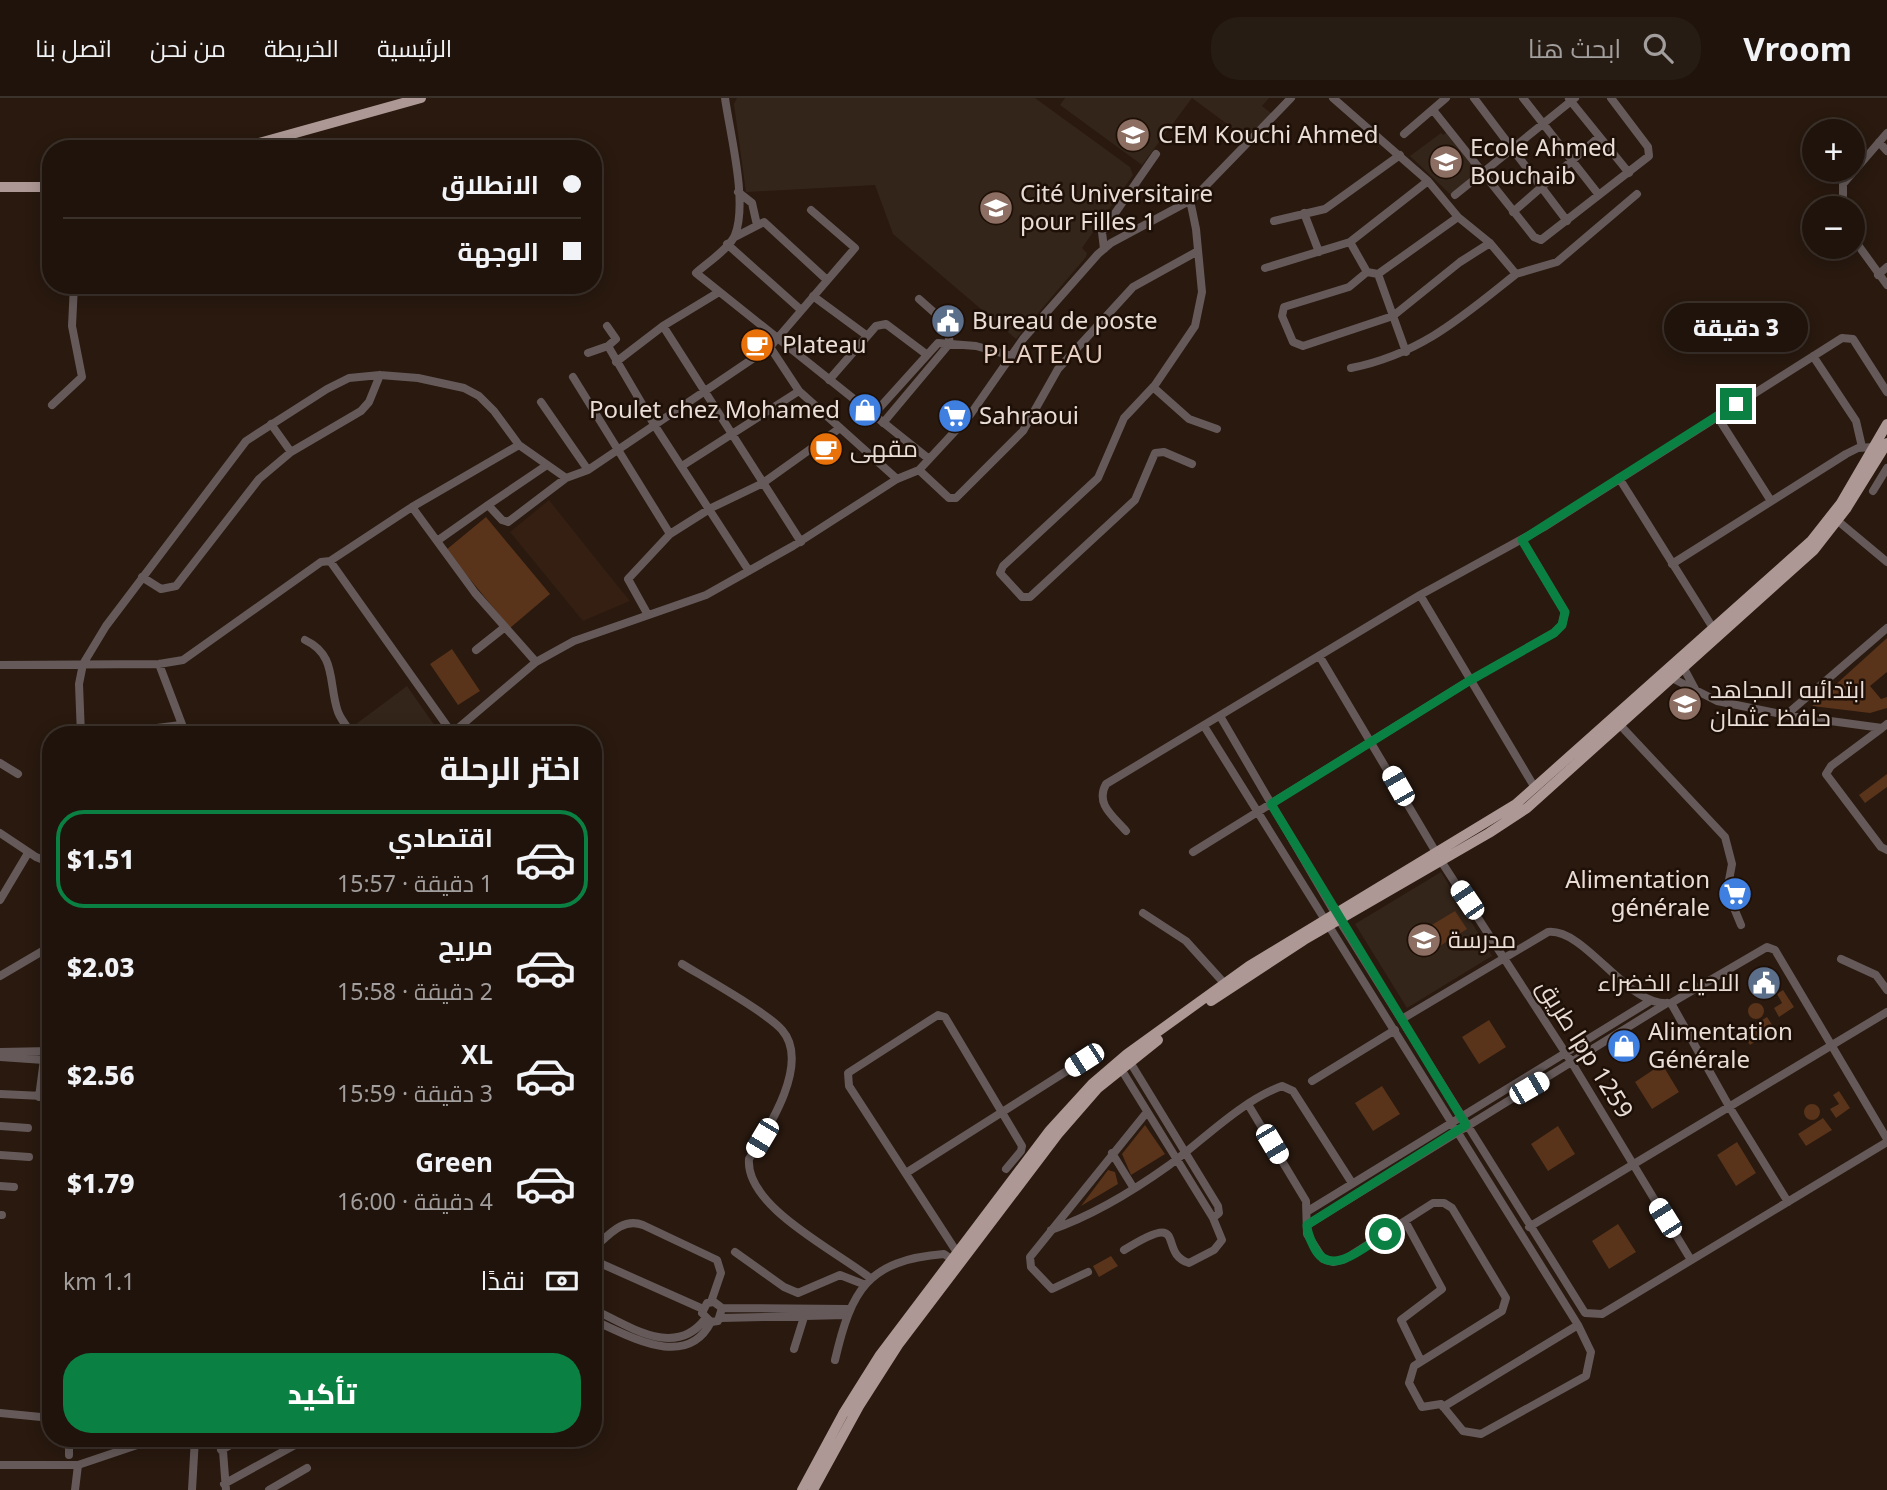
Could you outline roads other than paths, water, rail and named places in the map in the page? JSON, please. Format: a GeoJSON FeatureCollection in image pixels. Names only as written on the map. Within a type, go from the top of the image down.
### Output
{"type":"FeatureCollection","features":[{"type":"Feature","properties":{"kind":"main road"},"geometry":{"type":"LineString","coordinates":[[270,140],[421,98]]}},
{"type":"Feature","properties":{"kind":"main road"},"geometry":{"type":"LineString","coordinates":[[0,187],[42,187]]}},
{"type":"Feature","properties":{"kind":"main road"},"geometry":{"type":"LineString","coordinates":[[803,1490],[865,1377],[1050,1130],[1080,1095],[1127,1054],[1224,983],[1527,808],[1620,725],[1713,628],[1816,535],[1841,503],[1868,447],[1887,424]]}},
{"type":"Feature","properties":{"kind":"main road"},"geometry":{"type":"LineString","coordinates":[[1680,663],[1801,564],[1838,521],[1887,443]]}},
{"type":"Feature","properties":{"kind":"main road"},"geometry":{"type":"LineString","coordinates":[[1439,857],[1535,788],[1668,676]]}},
{"type":"Feature","properties":{"kind":"main road"},"geometry":{"type":"LineString","coordinates":[[813,1490],[866,1394],[911,1326],[1067,1122],[1126,1065],[1215,998],[1331,919]]}},
{"type":"Feature","properties":{"kind":"street"},"geometry":{"type":"LineString","coordinates":[[725,98],[738,192],[739,209],[735,237]]}},
{"type":"Feature","properties":{"kind":"street"},"geometry":{"type":"LineString","coordinates":[[461,726],[536,662],[574,641],[706,595],[801,542],[897,480],[919,470],[970,415],[1012,356],[1104,249],[1190,200],[1292,98]]}},
{"type":"Feature","properties":{"kind":"street"},"geometry":{"type":"LineString","coordinates":[[1333,98],[1428,181],[1458,216],[1490,243],[1516,274]]}},
{"type":"Feature","properties":{"kind":"street"},"geometry":{"type":"LineString","coordinates":[[1405,134],[1446,98]]}},
{"type":"Feature","properties":{"kind":"street"},"geometry":{"type":"LineString","coordinates":[[1474,98],[1567,221]]}},
{"type":"Feature","properties":{"kind":"street"},"geometry":{"type":"LineString","coordinates":[[1523,98],[1599,195]]}},
{"type":"Feature","properties":{"kind":"street"},"geometry":{"type":"LineString","coordinates":[[1433,110],[1538,240],[1567,221],[1647,158],[1649,149],[1611,98]]}},
{"type":"Feature","properties":{"kind":"street"},"geometry":{"type":"LineString","coordinates":[[1455,195],[1571,99],[1629,173]]}},
{"type":"Feature","properties":{"kind":"street"},"geometry":{"type":"LineString","coordinates":[[1843,196],[1843,184],[1887,133]]}},
{"type":"Feature","properties":{"kind":"street"},"geometry":{"type":"LineString","coordinates":[[1513,212],[1599,136]]}},
{"type":"Feature","properties":{"kind":"street"},"geometry":{"type":"LineString","coordinates":[[1879,142],[1887,151]]}},
{"type":"Feature","properties":{"kind":"street"},"geometry":{"type":"LineString","coordinates":[[1104,249],[1101,232],[1156,154]]}},
{"type":"Feature","properties":{"kind":"street"},"geometry":{"type":"LineString","coordinates":[[1274,221],[1325,209],[1399,155]]}},
{"type":"Feature","properties":{"kind":"street"},"geometry":{"type":"LineString","coordinates":[[1265,268],[1350,242],[1428,181]]}},
{"type":"Feature","properties":{"kind":"street"},"geometry":{"type":"LineString","coordinates":[[738,192],[752,203],[757,225]]}},
{"type":"Feature","properties":{"kind":"street"},"geometry":{"type":"LineString","coordinates":[[1351,368],[1406,352],[1436,337],[1516,274],[1557,262],[1637,194]]}},
{"type":"Feature","properties":{"kind":"street"},"geometry":{"type":"LineString","coordinates":[[1190,200],[1202,292],[1199,315],[1188,338],[1153,387],[1124,418],[1098,478],[1003,566],[1000,573],[1021,597],[1030,597],[1135,500],[1155,453],[1164,452],[1192,464]]}},
{"type":"Feature","properties":{"kind":"street"},"geometry":{"type":"LineString","coordinates":[[488,505],[502,520],[508,522],[566,478],[588,470],[618,451],[770,347],[855,248],[811,210]]}},
{"type":"Feature","properties":{"kind":"street"},"geometry":{"type":"LineString","coordinates":[[1304,213],[1319,252]]}},
{"type":"Feature","properties":{"kind":"street"},"geometry":{"type":"LineString","coordinates":[[1367,272],[1378,274],[1458,216]]}},
{"type":"Feature","properties":{"kind":"street"},"geometry":{"type":"LineString","coordinates":[[827,280],[764,222],[735,237],[696,273],[929,459]]}},
{"type":"Feature","properties":{"kind":"street"},"geometry":{"type":"LineString","coordinates":[[1350,242],[1367,272]]}},
{"type":"Feature","properties":{"kind":"street"},"geometry":{"type":"LineString","coordinates":[[727,243],[801,310]]}},
{"type":"Feature","properties":{"kind":"street"},"geometry":{"type":"LineString","coordinates":[[1367,272],[1349,287],[1284,307],[1282,316],[1293,342],[1303,346],[1394,316],[1460,262],[1490,243]]}},
{"type":"Feature","properties":{"kind":"street"},"geometry":{"type":"LineString","coordinates":[[919,470],[949,498],[956,498],[1023,431],[1058,369],[1133,287],[1198,251]]}},
{"type":"Feature","properties":{"kind":"street"},"geometry":{"type":"LineString","coordinates":[[1865,256],[1887,285]]}},
{"type":"Feature","properties":{"kind":"street"},"geometry":{"type":"LineString","coordinates":[[1878,275],[1887,267]]}},
{"type":"Feature","properties":{"kind":"street"},"geometry":{"type":"LineString","coordinates":[[1378,274],[1406,352]]}},
{"type":"Feature","properties":{"kind":"street"},"geometry":{"type":"LineString","coordinates":[[616,362],[663,326],[719,292]]}},
{"type":"Feature","properties":{"kind":"street"},"geometry":{"type":"LineString","coordinates":[[52,405],[82,377],[72,326],[74,294]]}},
{"type":"Feature","properties":{"kind":"street"},"geometry":{"type":"LineString","coordinates":[[813,296],[866,335]]}},
{"type":"Feature","properties":{"kind":"street"},"geometry":{"type":"LineString","coordinates":[[919,299],[946,323],[950,343]]}},
{"type":"Feature","properties":{"kind":"street"},"geometry":{"type":"LineString","coordinates":[[829,380],[876,326],[886,324],[926,354]]}},
{"type":"Feature","properties":{"kind":"street"},"geometry":{"type":"LineString","coordinates":[[588,353],[608,346],[616,339],[607,326]]}},
{"type":"Feature","properties":{"kind":"street"},"geometry":{"type":"LineString","coordinates":[[663,326],[801,542]]}},
{"type":"Feature","properties":{"kind":"street"},"geometry":{"type":"LineString","coordinates":[[1126,831],[1101,802],[1101,793],[1106,784],[1420,595],[1522,540],[1842,338],[1850,338],[1887,393]]}},
{"type":"Feature","properties":{"kind":"street"},"geometry":{"type":"LineString","coordinates":[[873,415],[937,343],[950,343],[1012,356]]}},
{"type":"Feature","properties":{"kind":"street"},"geometry":{"type":"LineString","coordinates":[[883,424],[950,343]]}},
{"type":"Feature","properties":{"kind":"street"},"geometry":{"type":"LineString","coordinates":[[608,346],[655,426],[711,508],[749,571]]}},
{"type":"Feature","properties":{"kind":"street"},"geometry":{"type":"LineString","coordinates":[[770,347],[799,391],[897,480]]}},
{"type":"Feature","properties":{"kind":"street"},"geometry":{"type":"LineString","coordinates":[[1672,564],[1850,451],[1868,447],[1858,426],[1814,356]]}},
{"type":"Feature","properties":{"kind":"street"},"geometry":{"type":"LineString","coordinates":[[142,577],[161,589],[176,586],[259,478],[291,452],[361,411],[369,402],[380,375]]}},
{"type":"Feature","properties":{"kind":"street"},"geometry":{"type":"LineString","coordinates":[[81,726],[79,684],[83,664],[93,645],[232,456],[258,430],[349,378],[380,375],[418,378],[464,387],[479,396],[494,411],[519,445],[566,478]]}},
{"type":"Feature","properties":{"kind":"street"},"geometry":{"type":"LineString","coordinates":[[573,377],[670,534]]}},
{"type":"Feature","properties":{"kind":"street"},"geometry":{"type":"LineString","coordinates":[[1153,387],[1189,419],[1217,429]]}},
{"type":"Feature","properties":{"kind":"street"},"geometry":{"type":"LineString","coordinates":[[682,466],[799,391]]}},
{"type":"Feature","properties":{"kind":"street"},"geometry":{"type":"LineString","coordinates":[[541,402],[588,470]]}},
{"type":"Feature","properties":{"kind":"street"},"geometry":{"type":"LineString","coordinates":[[1717,416],[1771,501]]}},
{"type":"Feature","properties":{"kind":"street"},"geometry":{"type":"LineString","coordinates":[[271,424],[291,452]]}},
{"type":"Feature","properties":{"kind":"street"},"geometry":{"type":"LineString","coordinates":[[648,615],[628,579],[670,534],[711,508],[763,483],[840,428]]}},
{"type":"Feature","properties":{"kind":"street"},"geometry":{"type":"LineString","coordinates":[[0,665],[159,664],[183,660],[198,652],[321,562],[330,561],[412,508],[519,445]]}},
{"type":"Feature","properties":{"kind":"street"},"geometry":{"type":"LineString","coordinates":[[437,541],[547,465]]}},
{"type":"Feature","properties":{"kind":"street"},"geometry":{"type":"LineString","coordinates":[[1873,491],[1887,468]]}},
{"type":"Feature","properties":{"kind":"street"},"geometry":{"type":"LineString","coordinates":[[1619,478],[1713,628]]}},
{"type":"Feature","properties":{"kind":"street"},"geometry":{"type":"LineString","coordinates":[[412,508],[505,627],[536,662]]}},
{"type":"Feature","properties":{"kind":"street"},"geometry":{"type":"LineString","coordinates":[[1838,521],[1887,562]]}},
{"type":"Feature","properties":{"kind":"street"},"geometry":{"type":"LineString","coordinates":[[1193,852],[1469,681],[1554,633],[1562,625],[1565,612],[1522,540]]}},
{"type":"Feature","properties":{"kind":"street"},"geometry":{"type":"LineString","coordinates":[[330,561],[445,726]]}},
{"type":"Feature","properties":{"kind":"street"},"geometry":{"type":"LineString","coordinates":[[1420,595],[1535,788]]}},
{"type":"Feature","properties":{"kind":"street"},"geometry":{"type":"LineString","coordinates":[[476,650],[505,627]]}},
{"type":"Feature","properties":{"kind":"street"},"geometry":{"type":"LineString","coordinates":[[1786,715],[1887,628]]}},
{"type":"Feature","properties":{"kind":"street"},"geometry":{"type":"LineString","coordinates":[[305,640],[319,647],[326,661],[338,713],[347,726]]}},
{"type":"Feature","properties":{"kind":"street","name":"طريق lpp 1259"},"geometry":{"type":"LineString","coordinates":[[1320,657],[1439,857],[1572,1063],[1691,1260]]}},
{"type":"Feature","properties":{"kind":"street"},"geometry":{"type":"LineString","coordinates":[[1680,663],[1696,691]]}},
{"type":"Feature","properties":{"kind":"street"},"geometry":{"type":"LineString","coordinates":[[159,664],[181,725],[173,726]]}},
{"type":"Feature","properties":{"kind":"street"},"geometry":{"type":"LineString","coordinates":[[1668,676],[1728,704],[1786,715],[1885,726]]}},
{"type":"Feature","properties":{"kind":"street"},"geometry":{"type":"LineString","coordinates":[[1220,716],[1395,1030],[1578,1325],[1591,1353],[1589,1369],[1582,1380],[1482,1434],[1463,1431],[1444,1407],[1437,1404],[1422,1407],[1411,1388],[1410,1371],[1421,1361],[1502,1311],[1506,1301],[1448,1205],[1433,1203],[1345,1259],[1333,1262],[1319,1255],[1307,1234],[1306,1201],[1249,1106]]}},
{"type":"Feature","properties":{"kind":"street"},"geometry":{"type":"LineString","coordinates":[[1620,725],[1724,837],[1732,864],[1727,891],[1741,925]]}},
{"type":"Feature","properties":{"kind":"street"},"geometry":{"type":"LineString","coordinates":[[1204,726],[1258,813],[1402,1019],[1466,1125],[1581,1311],[1593,1316],[1606,1311],[1887,1141],[1775,950],[1767,947],[1466,1125],[1307,1225]]}},
{"type":"Feature","properties":{"kind":"street"},"geometry":{"type":"LineString","coordinates":[[1885,726],[1831,766],[1826,774],[1881,848],[1887,849]]}},
{"type":"Feature","properties":{"kind":"street"},"geometry":{"type":"LineString","coordinates":[[0,764],[18,774]]}},
{"type":"Feature","properties":{"kind":"street"},"geometry":{"type":"LineString","coordinates":[[0,833],[28,853],[42,859]]}},
{"type":"Feature","properties":{"kind":"street"},"geometry":{"type":"LineString","coordinates":[[0,900],[28,853]]}},
{"type":"Feature","properties":{"kind":"street"},"geometry":{"type":"LineString","coordinates":[[1143,913],[1185,941],[1224,983]]}},
{"type":"Feature","properties":{"kind":"street"},"geometry":{"type":"LineString","coordinates":[[1402,1019],[1548,932],[1560,932],[1650,1000],[1669,1003]]}},
{"type":"Feature","properties":{"kind":"street"},"geometry":{"type":"LineString","coordinates":[[0,976],[42,951]]}},
{"type":"Feature","properties":{"kind":"street"},"geometry":{"type":"LineString","coordinates":[[1841,959],[1876,975],[1887,990]]}},
{"type":"Feature","properties":{"kind":"street"},"geometry":{"type":"LineString","coordinates":[[682,964],[771,1021],[786,1035],[792,1060],[790,1078],[749,1159],[748,1170],[761,1194],[787,1219],[867,1281]]}},
{"type":"Feature","properties":{"kind":"street"},"geometry":{"type":"LineString","coordinates":[[1308,1211],[1650,1000]]}},
{"type":"Feature","properties":{"kind":"street"},"geometry":{"type":"LineString","coordinates":[[1669,1003],[1788,1202]]}},
{"type":"Feature","properties":{"kind":"street"},"geometry":{"type":"LineString","coordinates":[[1529,1227],[1887,1012]]}},
{"type":"Feature","properties":{"kind":"street"},"geometry":{"type":"LineString","coordinates":[[955,1257],[906,1173],[849,1086],[847,1078],[854,1067],[943,1015],[1022,1148],[1006,1169]]}},
{"type":"Feature","properties":{"kind":"street"},"geometry":{"type":"LineString","coordinates":[[1312,1081],[1395,1030]]}},
{"type":"Feature","properties":{"kind":"street"},"geometry":{"type":"LineString","coordinates":[[0,1052],[42,1055]]}},
{"type":"Feature","properties":{"kind":"street"},"geometry":{"type":"LineString","coordinates":[[0,1057],[42,1055]]}},
{"type":"Feature","properties":{"kind":"street"},"geometry":{"type":"LineString","coordinates":[[906,1173],[1084,1060]]}},
{"type":"Feature","properties":{"kind":"street"},"geometry":{"type":"LineString","coordinates":[[1124,1250],[1153,1231],[1161,1231],[1168,1234],[1182,1260],[1192,1262],[1221,1244],[1222,1236],[1147,1111],[1126,1065]]}},
{"type":"Feature","properties":{"kind":"street"},"geometry":{"type":"LineString","coordinates":[[1126,1065],[1187,1150],[1219,1208],[1213,1218]]}},
{"type":"Feature","properties":{"kind":"street"},"geometry":{"type":"LineString","coordinates":[[39,1097],[42,1081]]}},
{"type":"Feature","properties":{"kind":"street"},"geometry":{"type":"LineString","coordinates":[[1051,1230],[1078,1220],[1133,1187],[1278,1088],[1290,1088],[1352,1183]]}},
{"type":"Feature","properties":{"kind":"street"},"geometry":{"type":"LineString","coordinates":[[0,1094],[42,1096]]}},
{"type":"Feature","properties":{"kind":"street"},"geometry":{"type":"LineString","coordinates":[[1088,1272],[1059,1288],[1049,1288],[1029,1261],[1031,1254],[1147,1111]]}},
{"type":"Feature","properties":{"kind":"street"},"geometry":{"type":"LineString","coordinates":[[0,1126],[28,1128]]}},
{"type":"Feature","properties":{"kind":"street"},"geometry":{"type":"LineString","coordinates":[[1112,1153],[1133,1187]]}},
{"type":"Feature","properties":{"kind":"street"},"geometry":{"type":"LineString","coordinates":[[0,1155],[29,1157]]}},
{"type":"Feature","properties":{"kind":"street"},"geometry":{"type":"LineString","coordinates":[[0,1186],[14,1187]]}},
{"type":"Feature","properties":{"kind":"street"},"geometry":{"type":"LineString","coordinates":[[1405,1221],[1442,1289],[1401,1320],[1421,1361]]}},
{"type":"Feature","properties":{"kind":"street"},"geometry":{"type":"LineString","coordinates":[[602,1241],[621,1225],[634,1222],[717,1260],[721,1273],[711,1302],[703,1309]]}},
{"type":"Feature","properties":{"kind":"street"},"geometry":{"type":"LineString","coordinates":[[735,1252],[784,1287],[798,1293],[840,1275],[867,1281]]}},
{"type":"Feature","properties":{"kind":"street"},"geometry":{"type":"LineString","coordinates":[[835,1360],[848,1312],[867,1281],[916,1259],[944,1254],[955,1257]]}},
{"type":"Feature","properties":{"kind":"street"},"geometry":{"type":"LineString","coordinates":[[602,1264],[703,1309],[708,1321]]}},
{"type":"Feature","properties":{"kind":"street"},"geometry":{"type":"LineString","coordinates":[[711,1302],[718,1303],[722,1308],[721,1318]]}},
{"type":"Feature","properties":{"kind":"street"},"geometry":{"type":"LineString","coordinates":[[722,1308],[804,1317],[848,1312]]}},
{"type":"Feature","properties":{"kind":"street"},"geometry":{"type":"LineString","coordinates":[[602,1323],[641,1336],[662,1339],[682,1338],[708,1321],[721,1318],[773,1313],[848,1312]]}},
{"type":"Feature","properties":{"kind":"street"},"geometry":{"type":"LineString","coordinates":[[602,1314],[641,1336]]}},
{"type":"Feature","properties":{"kind":"street"},"geometry":{"type":"LineString","coordinates":[[794,1349],[804,1317]]}},
{"type":"Feature","properties":{"kind":"street"},"geometry":{"type":"LineString","coordinates":[[1444,1407],[1578,1325]]}},
{"type":"Feature","properties":{"kind":"street"},"geometry":{"type":"LineString","coordinates":[[0,1413],[42,1417]]}},
{"type":"Feature","properties":{"kind":"street"},"geometry":{"type":"LineString","coordinates":[[69,1447],[69,1455]]}},
{"type":"Feature","properties":{"kind":"street"},"geometry":{"type":"LineString","coordinates":[[0,1465],[78,1465],[131,1447]]}},
{"type":"Feature","properties":{"kind":"street"},"geometry":{"type":"LineString","coordinates":[[192,1490],[194,1447]]}},
{"type":"Feature","properties":{"kind":"street"},"geometry":{"type":"LineString","coordinates":[[221,1447],[225,1487],[293,1447]]}},
{"type":"Feature","properties":{"kind":"street"},"geometry":{"type":"LineString","coordinates":[[221,1450],[226,1447]]}},
{"type":"Feature","properties":{"kind":"street"},"geometry":{"type":"LineString","coordinates":[[75,1490],[78,1465]]}},
{"type":"Feature","properties":{"kind":"street"},"geometry":{"type":"LineString","coordinates":[[269,1490],[307,1468]]}},
{"type":"Feature","properties":{"kind":"place","name":"CEM Kouchi Ahmed"},"geometry":{"type":"Point","coordinates":[1133,135]}},
{"type":"Feature","properties":{"kind":"place","name":"Ecole Ahmed Bouchaib"},"geometry":{"type":"Point","coordinates":[1446,162]}},
{"type":"Feature","properties":{"kind":"place","name":"Cité Universitaire pour Filles 1"},"geometry":{"type":"Point","coordinates":[996,208]}},
{"type":"Feature","properties":{"kind":"place","name":"Bureau de poste"},"geometry":{"type":"Point","coordinates":[948,321]}},
{"type":"Feature","properties":{"kind":"place","name":"Plateau"},"geometry":{"type":"Point","coordinates":[757,345]}},
{"type":"Feature","properties":{"kind":"place","name":"Poulet chez Mohamed"},"geometry":{"type":"Point","coordinates":[865,410]}},
{"type":"Feature","properties":{"kind":"place","name":"Sahraoui"},"geometry":{"type":"Point","coordinates":[955,416]}},
{"type":"Feature","properties":{"kind":"place","name":"مقهى"},"geometry":{"type":"Point","coordinates":[826,449]}},
{"type":"Feature","properties":{"kind":"place","name":"ابتدائيه المجاهد حافظ عثمان"},"geometry":{"type":"Point","coordinates":[1685,704]}},
{"type":"Feature","properties":{"kind":"place","name":"Alimentation générale"},"geometry":{"type":"Point","coordinates":[1735,894]}},
{"type":"Feature","properties":{"kind":"place","name":"مدرسة"},"geometry":{"type":"Point","coordinates":[1424,940]}},
{"type":"Feature","properties":{"kind":"place","name":"الاحياء الخضراء"},"geometry":{"type":"Point","coordinates":[1764,983]}},
{"type":"Feature","properties":{"kind":"place","name":"Alimentation Générale"},"geometry":{"type":"Point","coordinates":[1624,1046]}},
{"type":"Feature","properties":{"kind":"district","name":"PLATEAU"},"geometry":{"type":"Point","coordinates":[1044,354]}}]}
